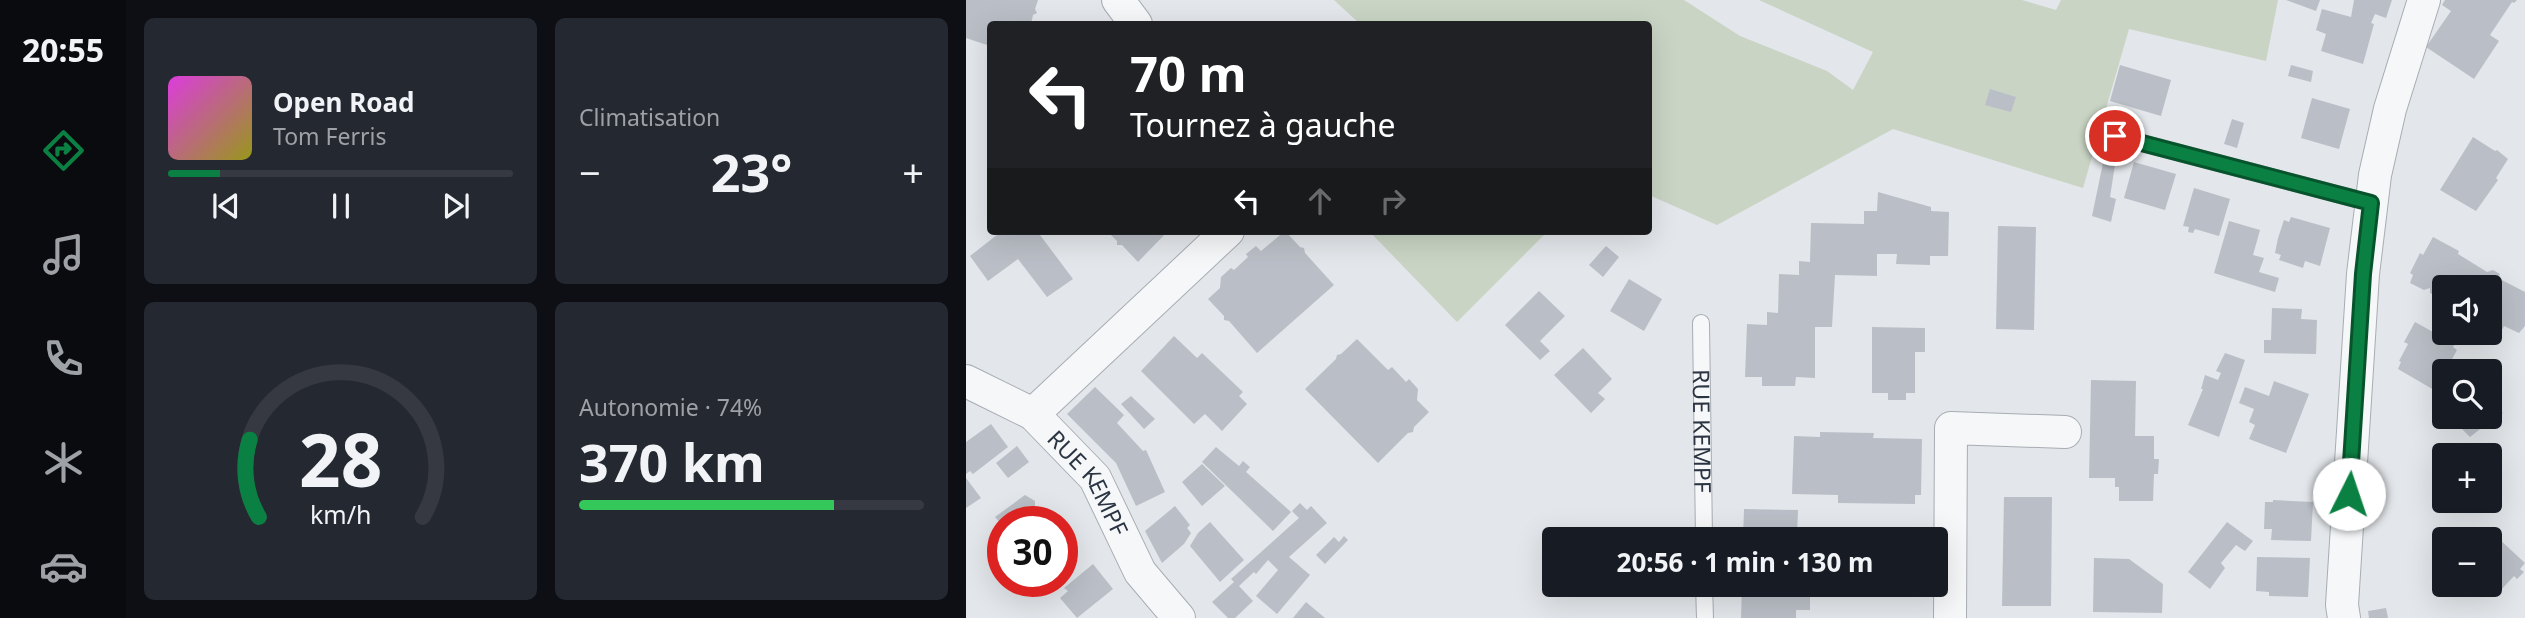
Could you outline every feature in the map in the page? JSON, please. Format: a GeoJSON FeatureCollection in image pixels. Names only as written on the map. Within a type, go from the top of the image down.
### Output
{"type":"FeatureCollection","features":[{"type":"Feature","properties":{"kind":"street"},"geometry":{"type":"LineString","coordinates":[[1118,0],[1134,21]]}},
{"type":"Feature","properties":{"kind":"street"},"geometry":{"type":"LineString","coordinates":[[2344,618],[2342,605],[2363,274],[2371,203],[2390,109],[2424,0]]}},
{"type":"Feature","properties":{"kind":"street"},"geometry":{"type":"LineString","coordinates":[[1033,414],[1224,235]]}},
{"type":"Feature","properties":{"kind":"street","name":"RUE KEMPF"},"geometry":{"type":"LineString","coordinates":[[966,381],[1033,414],[1095,478],[1140,572],[1179,618]]}},
{"type":"Feature","properties":{"kind":"street"},"geometry":{"type":"LineString","coordinates":[[1950,618],[1951,428],[2066,432]]}},
{"type":"Feature","properties":{"kind":"lane"},"geometry":{"type":"LineString","coordinates":[[2115,136],[2371,203]]}},
{"type":"Feature","properties":{"kind":"lane","name":"RUE KEMPF"},"geometry":{"type":"LineString","coordinates":[[1700,323],[1703,527]]}},
{"type":"Feature","properties":{"kind":"lane"},"geometry":{"type":"LineString","coordinates":[[1704,597],[1705,618]]}},
{"type":"Feature","properties":{"kind":"green space"},"geometry":{"type":"Polygon","coordinates":[[[1334,0],[1684,0],[1740,36],[1827,71],[1853,90],[1873,52],[1759,0],[2022,0],[2056,10],[2061,0],[2278,0],[2266,61],[2129,29],[2083,188],[1893,129],[1717,225],[1652,196],[1652,21],[1357,21],[1334,0]]]}},
{"type":"Feature","properties":{"kind":"green space"},"geometry":{"type":"Polygon","coordinates":[[[1373,235],[1544,235],[1457,322],[1373,235]]]}},
{"type":"Feature","properties":{"kind":"building"},"geometry":{"type":"Polygon","coordinates":[[[966,0],[1038,0],[1035,9],[1037,13],[1033,15],[1032,21],[987,21],[987,45],[966,38],[966,0]]]}},
{"type":"Feature","properties":{"kind":"building"},"geometry":{"type":"Polygon","coordinates":[[[2286,0],[2320,0],[2316,11],[2286,0]]]}},
{"type":"Feature","properties":{"kind":"building"},"geometry":{"type":"Polygon","coordinates":[[[2354,0],[2392,0],[2386,18],[2375,14],[2363,64],[2321,51],[2326,34],[2316,30],[2322,9],[2351,17],[2354,0]]]}},
{"type":"Feature","properties":{"kind":"building"},"geometry":{"type":"Polygon","coordinates":[[[2445,0],[2517,0],[2512,2],[2490,35],[2499,41],[2474,79],[2426,47],[2451,11],[2442,5],[2445,0]]]}},
{"type":"Feature","properties":{"kind":"building"},"geometry":{"type":"Polygon","coordinates":[[[2120,65],[2171,80],[2161,116],[2110,101],[2120,65]]]}},
{"type":"Feature","properties":{"kind":"building"},"geometry":{"type":"Polygon","coordinates":[[[2291,65],[2313,71],[2311,82],[2288,76],[2291,65]]]}},
{"type":"Feature","properties":{"kind":"building"},"geometry":{"type":"Polygon","coordinates":[[[1990,89],[2016,97],[2011,112],[1985,105],[1990,89]]]}},
{"type":"Feature","properties":{"kind":"building"},"geometry":{"type":"Polygon","coordinates":[[[2312,98],[2350,109],[2339,149],[2301,138],[2312,98]]]}},
{"type":"Feature","properties":{"kind":"building"},"geometry":{"type":"Polygon","coordinates":[[[2232,119],[2244,123],[2237,148],[2224,144],[2232,119]]]}},
{"type":"Feature","properties":{"kind":"building"},"geometry":{"type":"Polygon","coordinates":[[[2473,137],[2508,159],[2496,178],[2498,180],[2476,211],[2440,190],[2473,137]]]}},
{"type":"Feature","properties":{"kind":"building"},"geometry":{"type":"Polygon","coordinates":[[[2134,162],[2176,174],[2165,210],[2124,198],[2134,162]]]}},
{"type":"Feature","properties":{"kind":"building"},"geometry":{"type":"Polygon","coordinates":[[[2103,163],[2115,165],[2110,197],[2116,199],[2111,222],[2092,216],[2103,163]]]}},
{"type":"Feature","properties":{"kind":"building"},"geometry":{"type":"Polygon","coordinates":[[[2194,188],[2230,199],[2219,236],[2195,229],[2193,233],[2188,232],[2189,227],[2183,226],[2194,188]]]}},
{"type":"Feature","properties":{"kind":"building"},"geometry":{"type":"Polygon","coordinates":[[[1878,192],[1931,207],[1931,211],[1949,212],[1948,256],[1930,256],[1930,265],[1896,264],[1897,254],[1877,254],[1877,276],[1835,275],[1832,327],[1815,327],[1815,378],[1796,377],[1795,386],[1762,386],[1762,377],[1745,377],[1747,324],[1767,325],[1767,312],[1778,313],[1779,274],[1799,275],[1799,261],[1810,262],[1811,223],[1864,224],[1864,211],[1877,211],[1878,192]]]}},
{"type":"Feature","properties":{"kind":"building"},"geometry":{"type":"Polygon","coordinates":[[[2291,217],[2330,228],[2320,266],[2305,261],[2303,268],[2279,260],[2281,255],[2275,253],[2278,238],[2284,220],[2289,222],[2291,217]]]}},
{"type":"Feature","properties":{"kind":"building"},"geometry":{"type":"Polygon","coordinates":[[[2229,221],[2260,230],[2253,255],[2264,258],[2259,272],[2279,278],[2275,292],[2214,273],[2229,221]]]}},
{"type":"Feature","properties":{"kind":"building"},"geometry":{"type":"Polygon","coordinates":[[[1998,226],[2036,227],[2034,330],[1996,329],[1998,226]]]}},
{"type":"Feature","properties":{"kind":"building"},"geometry":{"type":"Polygon","coordinates":[[[997,235],[1040,235],[1073,279],[1047,297],[1018,259],[988,281],[970,256],[997,235]]]}},
{"type":"Feature","properties":{"kind":"building"},"geometry":{"type":"Polygon","coordinates":[[[1111,235],[1164,235],[1138,262],[1122,245],[1117,245],[1111,235]]]}},
{"type":"Feature","properties":{"kind":"building"},"geometry":{"type":"Polygon","coordinates":[[[1280,235],[1289,235],[1304,248],[1305,253],[1334,285],[1257,353],[1229,321],[1224,320],[1224,316],[1208,299],[1220,288],[1221,277],[1231,268],[1234,270],[1248,257],[1246,254],[1256,246],[1261,251],[1280,235]]]}},
{"type":"Feature","properties":{"kind":"building"},"geometry":{"type":"Polygon","coordinates":[[[2433,237],[2459,251],[2458,254],[2487,272],[2493,270],[2500,274],[2432,275],[2432,294],[2430,288],[2424,290],[2410,283],[2413,275],[2410,273],[2420,253],[2423,255],[2433,237]]]}},
{"type":"Feature","properties":{"kind":"building"},"geometry":{"type":"Polygon","coordinates":[[[1606,246],[1619,257],[1603,277],[1589,265],[1606,246]]]}},
{"type":"Feature","properties":{"kind":"building"},"geometry":{"type":"Polygon","coordinates":[[[1629,279],[1662,299],[1644,331],[1610,311],[1629,279]]]}},
{"type":"Feature","properties":{"kind":"building"},"geometry":{"type":"Polygon","coordinates":[[[2502,280],[2525,292],[2525,326],[2519,333],[2504,326],[2502,330],[2502,280]]]}},
{"type":"Feature","properties":{"kind":"building"},"geometry":{"type":"Polygon","coordinates":[[[1539,291],[1565,316],[1540,341],[1550,351],[1540,360],[1505,325],[1539,291]]]}},
{"type":"Feature","properties":{"kind":"building"},"geometry":{"type":"Polygon","coordinates":[[[2272,308],[2302,309],[2301,319],[2317,320],[2316,354],[2264,353],[2264,340],[2271,340],[2272,308]]]}},
{"type":"Feature","properties":{"kind":"building"},"geometry":{"type":"Polygon","coordinates":[[[2415,322],[2432,331],[2432,345],[2454,345],[2453,347],[2457,350],[2452,359],[2432,359],[2432,389],[2398,369],[2408,344],[2404,342],[2415,322]]]}},
{"type":"Feature","properties":{"kind":"building"},"geometry":{"type":"Polygon","coordinates":[[[1872,327],[1925,328],[1925,352],[1915,352],[1915,393],[1906,393],[1906,400],[1888,400],[1888,393],[1872,393],[1872,327]]]}},
{"type":"Feature","properties":{"kind":"building"},"geometry":{"type":"Polygon","coordinates":[[[1174,336],[1197,358],[1202,353],[1243,392],[1239,396],[1247,404],[1222,431],[1205,414],[1194,424],[1141,371],[1174,336]]]}},
{"type":"Feature","properties":{"kind":"building"},"geometry":{"type":"Polygon","coordinates":[[[1357,339],[1388,370],[1392,367],[1406,382],[1409,379],[1418,389],[1417,400],[1429,412],[1414,427],[1413,432],[1408,433],[1378,463],[1305,389],[1337,355],[1357,339]]]}},
{"type":"Feature","properties":{"kind":"building"},"geometry":{"type":"Polygon","coordinates":[[[1583,348],[1612,379],[1598,393],[1605,399],[1591,413],[1554,375],[1583,348]]]}},
{"type":"Feature","properties":{"kind":"building"},"geometry":{"type":"Polygon","coordinates":[[[2225,353],[2245,360],[2219,437],[2188,425],[2203,389],[2205,375],[2218,380],[2221,373],[2216,371],[2225,353]]]}},
{"type":"Feature","properties":{"kind":"building"},"geometry":{"type":"Polygon","coordinates":[[[2091,380],[2136,381],[2135,436],[2154,436],[2154,459],[2159,459],[2158,474],[2154,474],[2153,501],[2119,501],[2119,487],[2115,487],[2115,478],[2089,478],[2091,380]]]}},
{"type":"Feature","properties":{"kind":"building"},"geometry":{"type":"Polygon","coordinates":[[[2274,381],[2309,394],[2286,453],[2249,439],[2255,425],[2249,422],[2254,409],[2239,403],[2245,387],[2269,396],[2274,381]]]}},
{"type":"Feature","properties":{"kind":"building"},"geometry":{"type":"Polygon","coordinates":[[[1095,387],[1124,415],[1117,423],[1143,451],[1146,450],[1165,492],[1136,506],[1116,463],[1067,414],[1095,387]]]}},
{"type":"Feature","properties":{"kind":"building"},"geometry":{"type":"Polygon","coordinates":[[[1131,396],[1155,419],[1144,429],[1121,404],[1131,396]]]}},
{"type":"Feature","properties":{"kind":"building"},"geometry":{"type":"Polygon","coordinates":[[[991,424],[1008,447],[973,474],[970,471],[966,474],[966,442],[991,424]]]}},
{"type":"Feature","properties":{"kind":"building"},"geometry":{"type":"Polygon","coordinates":[[[2462,429],[2480,429],[2470,437],[2462,429]]]}},
{"type":"Feature","properties":{"kind":"building"},"geometry":{"type":"Polygon","coordinates":[[[1820,432],[1874,433],[1873,438],[1922,439],[1921,495],[1915,495],[1915,504],[1838,503],[1838,495],[1792,494],[1794,436],[1820,437],[1820,432]]]}},
{"type":"Feature","properties":{"kind":"building"},"geometry":{"type":"Polygon","coordinates":[[[1017,446],[1029,462],[1008,478],[996,463],[1017,446]]]}},
{"type":"Feature","properties":{"kind":"building"},"geometry":{"type":"Polygon","coordinates":[[[1216,447],[1239,466],[1243,461],[1250,467],[1246,472],[1291,512],[1273,531],[1202,462],[1216,447]]]}},
{"type":"Feature","properties":{"kind":"building"},"geometry":{"type":"Polygon","coordinates":[[[1202,464],[1225,486],[1202,506],[1182,482],[1202,464]]]}},
{"type":"Feature","properties":{"kind":"building"},"geometry":{"type":"Polygon","coordinates":[[[966,478],[981,498],[966,508],[966,478]]]}},
{"type":"Feature","properties":{"kind":"building"},"geometry":{"type":"Polygon","coordinates":[[[1025,495],[1035,501],[1035,506],[1010,506],[1025,495]]]}},
{"type":"Feature","properties":{"kind":"building"},"geometry":{"type":"Polygon","coordinates":[[[2004,497],[2052,497],[2051,606],[2002,606],[2004,497]]]}},
{"type":"Feature","properties":{"kind":"building"},"geometry":{"type":"Polygon","coordinates":[[[2265,502],[2313,502],[2311,541],[2271,540],[2272,529],[2264,529],[2265,502]]]}},
{"type":"Feature","properties":{"kind":"building"},"geometry":{"type":"Polygon","coordinates":[[[1300,503],[1307,510],[1311,506],[1327,523],[1289,557],[1310,575],[1277,614],[1256,596],[1278,570],[1268,560],[1256,574],[1254,572],[1239,586],[1253,601],[1235,618],[1228,618],[1212,602],[1234,582],[1231,579],[1299,518],[1292,511],[1300,503]]]}},
{"type":"Feature","properties":{"kind":"building"},"geometry":{"type":"Polygon","coordinates":[[[1175,506],[1190,525],[1187,528],[1191,533],[1184,544],[1162,563],[1145,531],[1175,506]]]}},
{"type":"Feature","properties":{"kind":"building"},"geometry":{"type":"Polygon","coordinates":[[[1744,509],[1798,510],[1797,527],[1743,527],[1744,509]]]}},
{"type":"Feature","properties":{"kind":"building"},"geometry":{"type":"Polygon","coordinates":[[[1210,522],[1244,560],[1220,582],[1190,546],[1198,533],[1210,522]]]}},
{"type":"Feature","properties":{"kind":"building"},"geometry":{"type":"Polygon","coordinates":[[[2227,522],[2253,541],[2245,551],[2236,545],[2221,563],[2225,568],[2210,589],[2188,572],[2227,522]]]}},
{"type":"Feature","properties":{"kind":"building"},"geometry":{"type":"Polygon","coordinates":[[[1344,536],[1348,540],[1325,564],[1316,555],[1334,537],[1339,542],[1344,536]]]}},
{"type":"Feature","properties":{"kind":"building"},"geometry":{"type":"Polygon","coordinates":[[[2502,542],[2525,563],[2520,569],[2524,572],[2517,579],[2514,576],[2502,589],[2502,542]]]}},
{"type":"Feature","properties":{"kind":"building"},"geometry":{"type":"Polygon","coordinates":[[[2257,557],[2310,558],[2308,597],[2269,596],[2269,592],[2256,591],[2257,557]]]}},
{"type":"Feature","properties":{"kind":"building"},"geometry":{"type":"Polygon","coordinates":[[[2094,558],[2129,559],[2163,584],[2162,613],[2093,612],[2094,558]]]}},
{"type":"Feature","properties":{"kind":"building"},"geometry":{"type":"Polygon","coordinates":[[[1093,564],[1113,589],[1077,618],[1060,598],[1078,597],[1078,576],[1093,564]]]}},
{"type":"Feature","properties":{"kind":"building"},"geometry":{"type":"Polygon","coordinates":[[[1742,597],[1810,597],[1810,610],[1796,610],[1796,618],[1741,618],[1742,597]]]}},
{"type":"Feature","properties":{"kind":"building"},"geometry":{"type":"Polygon","coordinates":[[[1306,602],[1325,618],[1293,618],[1306,602]]]}},
{"type":"Feature","properties":{"kind":"building"},"geometry":{"type":"Polygon","coordinates":[[[2386,608],[2388,618],[2369,618],[2368,611],[2386,608]]]}},
{"type":"Feature","properties":{"kind":"route"},"geometry":{"type":"LineString","coordinates":[[2115,136],[2371,203],[2363,274],[2349,494]]}}]}
